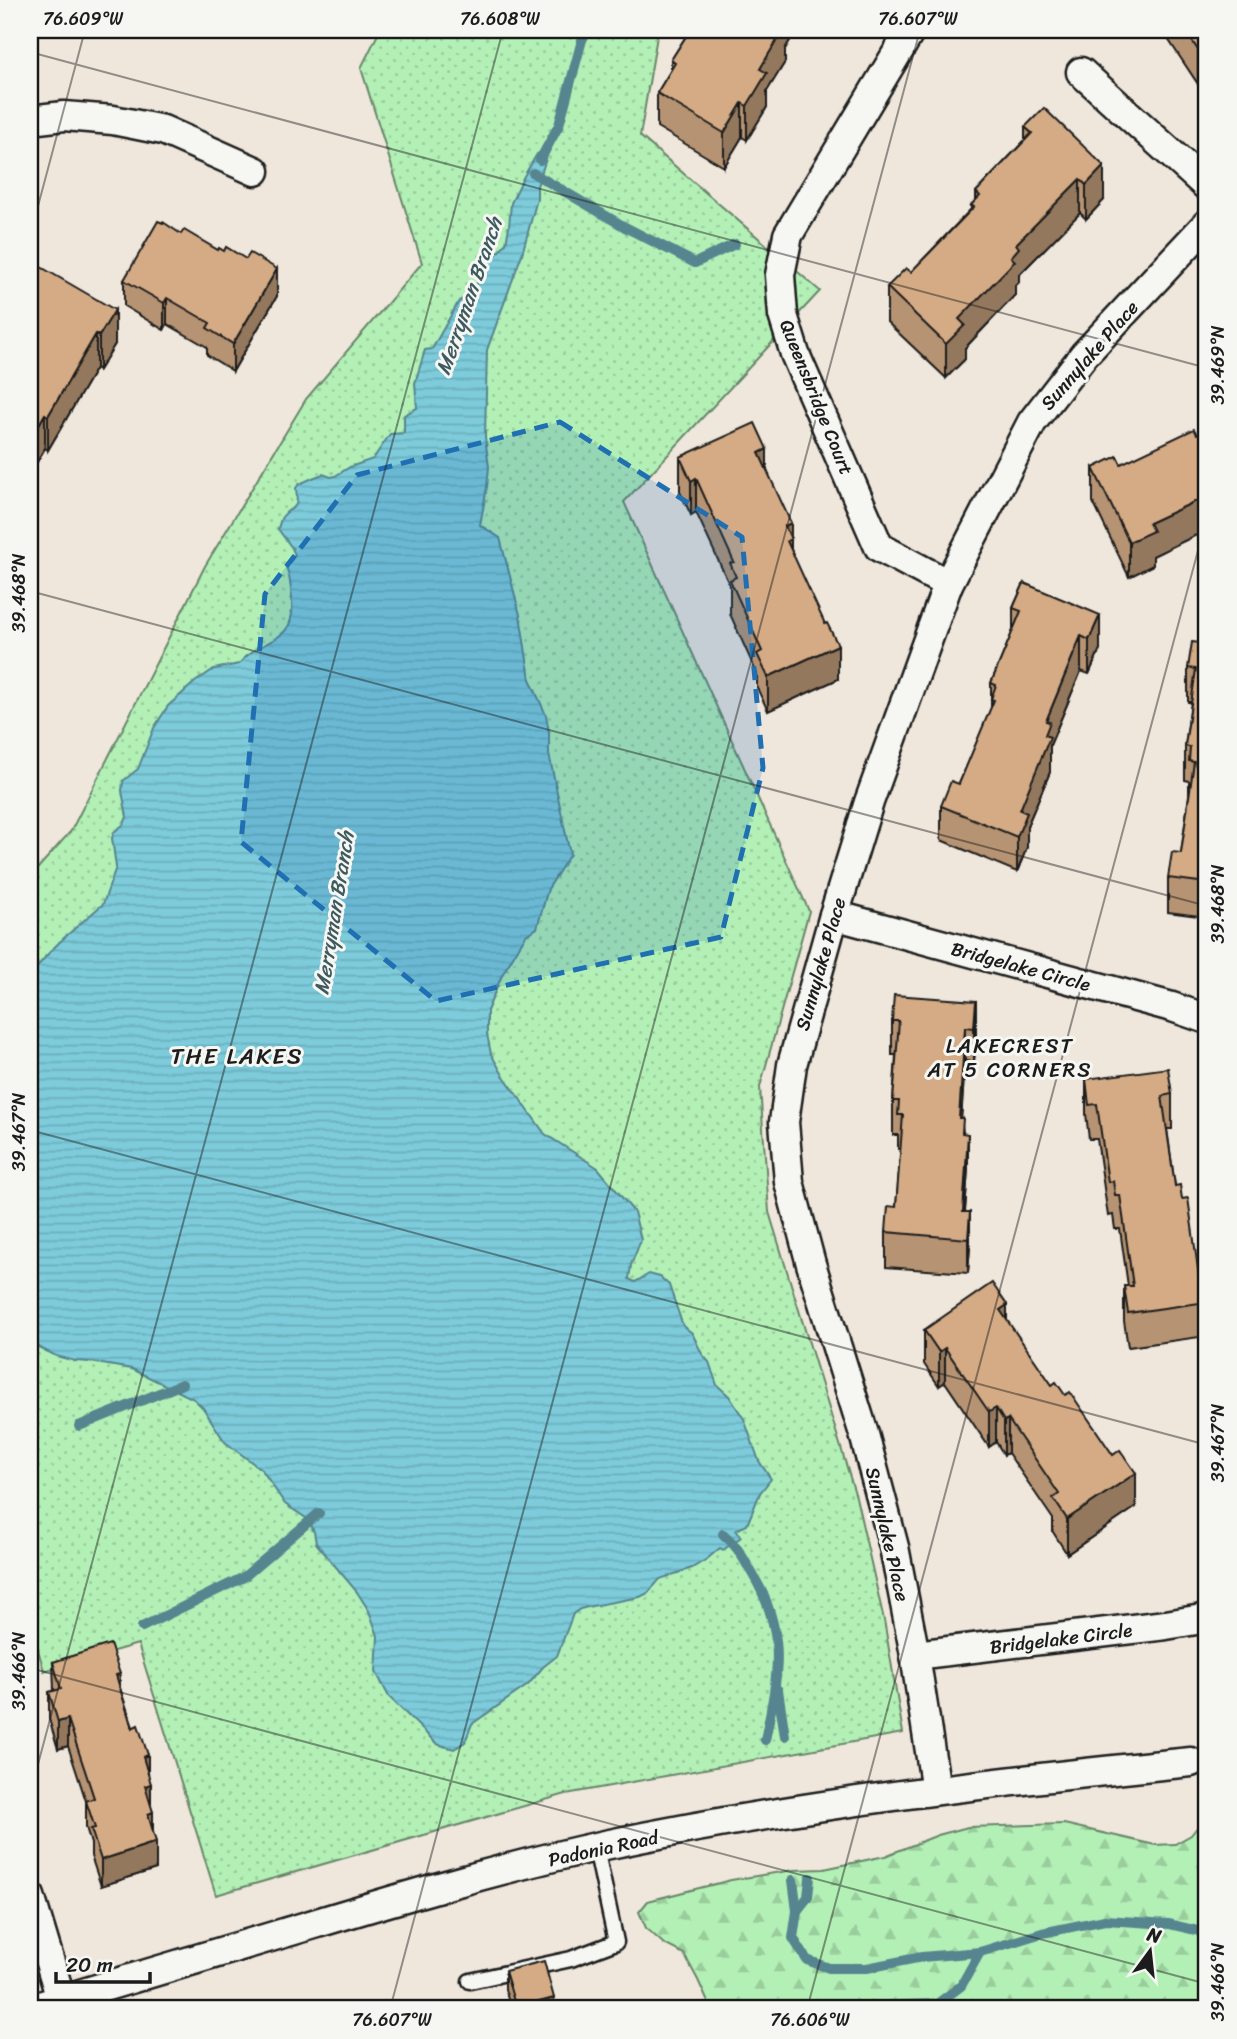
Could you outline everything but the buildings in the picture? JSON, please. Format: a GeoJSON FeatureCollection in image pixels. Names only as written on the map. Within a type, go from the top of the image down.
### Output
{"type":"FeatureCollection","features":[{"type":"Feature","properties":{"kind":"street","name":"Queensbridge Court"},"geometry":{"type":"LineString","coordinates":[[911,30],[788,235],[780,275],[783,315],[795,354],[879,547],[948,584]]}},
{"type":"Feature","properties":{"kind":"street"},"geometry":{"type":"LineString","coordinates":[[1081,72],[1207,186]]}},
{"type":"Feature","properties":{"kind":"street"},"geometry":{"type":"LineString","coordinates":[[30,120],[64,116],[113,120],[163,130],[255,171]]}},
{"type":"Feature","properties":{"kind":"street","name":"Sunnylake Place"},"geometry":{"type":"LineString","coordinates":[[936,1790],[915,1655],[888,1522],[789,1182],[784,1122],[792,1066],[869,802],[948,584],[1032,422],[1084,355],[1207,224]]}},
{"type":"Feature","properties":{"kind":"street","name":"Bridgelake Circle"},"geometry":{"type":"LineString","coordinates":[[834,915],[1172,1007],[1207,1019]]}},
{"type":"Feature","properties":{"kind":"street","name":"Bridgelake Circle"},"geometry":{"type":"LineString","coordinates":[[915,1655],[1166,1625],[1207,1616]]}},
{"type":"Feature","properties":{"kind":"street","name":"Padonia Road"},"geometry":{"type":"LineString","coordinates":[[30,2009],[63,2004],[374,1905],[596,1848],[778,1813],[936,1790],[1191,1762]]}},
{"type":"Feature","properties":{"kind":"street"},"geometry":{"type":"LineString","coordinates":[[30,1896],[63,2004]]}},
{"type":"Feature","properties":{"kind":"lane"},"geometry":{"type":"LineString","coordinates":[[470,1981],[571,1959],[616,1942],[596,1848]]}},
{"type":"Feature","properties":{"kind":"highlighted area"},"geometry":{"type":"Polygon","coordinates":[[[560,422],[742,537],[763,768],[721,937],[436,1001],[241,842],[265,594],[357,475],[560,422]]]}},
{"type":"Feature","properties":{"kind":"green space"},"geometry":{"type":"Polygon","coordinates":[[[380,30],[658,30],[640,136],[820,291],[624,502],[809,911],[760,1087],[769,1212],[856,1497],[884,1620],[903,1733],[566,1794],[216,1895],[138,1644],[44,1671],[30,1621],[30,877],[71,831],[205,566],[306,399],[422,263],[361,68],[380,30]]]}},
{"type":"Feature","properties":{"kind":"green space"},"geometry":{"type":"Polygon","coordinates":[[[1207,1815],[1207,2009],[711,2009],[684,1954],[664,1944],[646,1928],[639,1912],[648,1901],[731,1880],[794,1870],[824,1869],[885,1856],[938,1835],[968,1827],[1064,1824],[1155,1845],[1175,1844],[1191,1835],[1207,1815]]]}},
{"type":"Feature","properties":{"kind":"water"},"geometry":{"type":"Polygon","coordinates":[[[549,150],[537,186],[537,199],[522,254],[487,350],[485,437],[489,467],[480,525],[500,538],[520,615],[530,679],[546,715],[549,754],[570,854],[548,889],[537,928],[526,935],[502,975],[487,1011],[487,1034],[491,1054],[503,1075],[545,1134],[598,1168],[634,1212],[641,1240],[631,1265],[629,1279],[635,1282],[649,1274],[660,1277],[669,1285],[683,1326],[692,1333],[709,1362],[717,1385],[729,1396],[744,1419],[759,1461],[771,1479],[760,1493],[747,1525],[736,1530],[741,1537],[723,1550],[720,1548],[692,1568],[660,1579],[648,1593],[640,1597],[580,1609],[573,1614],[557,1656],[543,1667],[528,1685],[472,1724],[465,1742],[454,1749],[437,1744],[389,1697],[376,1672],[378,1636],[369,1611],[357,1592],[316,1543],[309,1520],[285,1504],[262,1470],[225,1442],[194,1399],[132,1369],[75,1361],[56,1356],[30,1343],[30,978],[54,948],[103,904],[116,867],[112,838],[127,817],[123,781],[138,769],[154,728],[168,706],[214,669],[239,664],[248,655],[283,633],[288,626],[292,615],[292,601],[286,567],[295,555],[278,529],[282,517],[296,505],[296,488],[315,477],[323,474],[335,476],[373,459],[390,434],[404,433],[404,415],[417,408],[415,383],[425,350],[432,349],[459,301],[470,295],[489,263],[506,243],[511,203],[537,154],[549,150]]]}},
{"type":"Feature","properties":{"kind":"waterway","name":"Merryman Branch"},"geometry":{"type":"LineString","coordinates":[[540,160],[559,125],[587,30]]}},
{"type":"Feature","properties":{"kind":"waterway"},"geometry":{"type":"LineString","coordinates":[[533,173],[625,227],[695,263],[735,244]]}},
{"type":"Feature","properties":{"kind":"waterway"},"geometry":{"type":"LineString","coordinates":[[79,1426],[182,1384]]}},
{"type":"Feature","properties":{"kind":"waterway"},"geometry":{"type":"LineString","coordinates":[[142,1627],[244,1577],[319,1513]]}},
{"type":"Feature","properties":{"kind":"waterway","name":"Merryman Branch"},"geometry":{"type":"LineString","coordinates":[[723,1534],[752,1573],[771,1615],[777,1655],[774,1695],[765,1740]]}},
{"type":"Feature","properties":{"kind":"waterway","name":"Merryman Branch"},"geometry":{"type":"LineString","coordinates":[[778,1690],[785,1736]]}},
{"type":"Feature","properties":{"kind":"waterway","name":"Merryman Branch"},"geometry":{"type":"LineString","coordinates":[[797,1911],[808,1897],[810,1878]]}},
{"type":"Feature","properties":{"kind":"waterway","name":"Merryman Branch"},"geometry":{"type":"LineString","coordinates":[[793,1880],[797,1911],[793,1938],[807,1960],[829,1968],[867,1968],[922,1957],[980,1952],[1042,1933],[1105,1920],[1169,1924],[1207,1933]]}},
{"type":"Feature","properties":{"kind":"waterway"},"geometry":{"type":"LineString","coordinates":[[865,2009],[871,2006],[937,2004],[961,1986],[980,1952]]}},
{"type":"Feature","properties":{"kind":"district","name":"THE LAKES"},"geometry":{"type":"Point","coordinates":[237,1056]}},
{"type":"Feature","properties":{"kind":"district","name":"LAKECREST AT 5 CORNERS"},"geometry":{"type":"Point","coordinates":[1010,1058]}}]}
